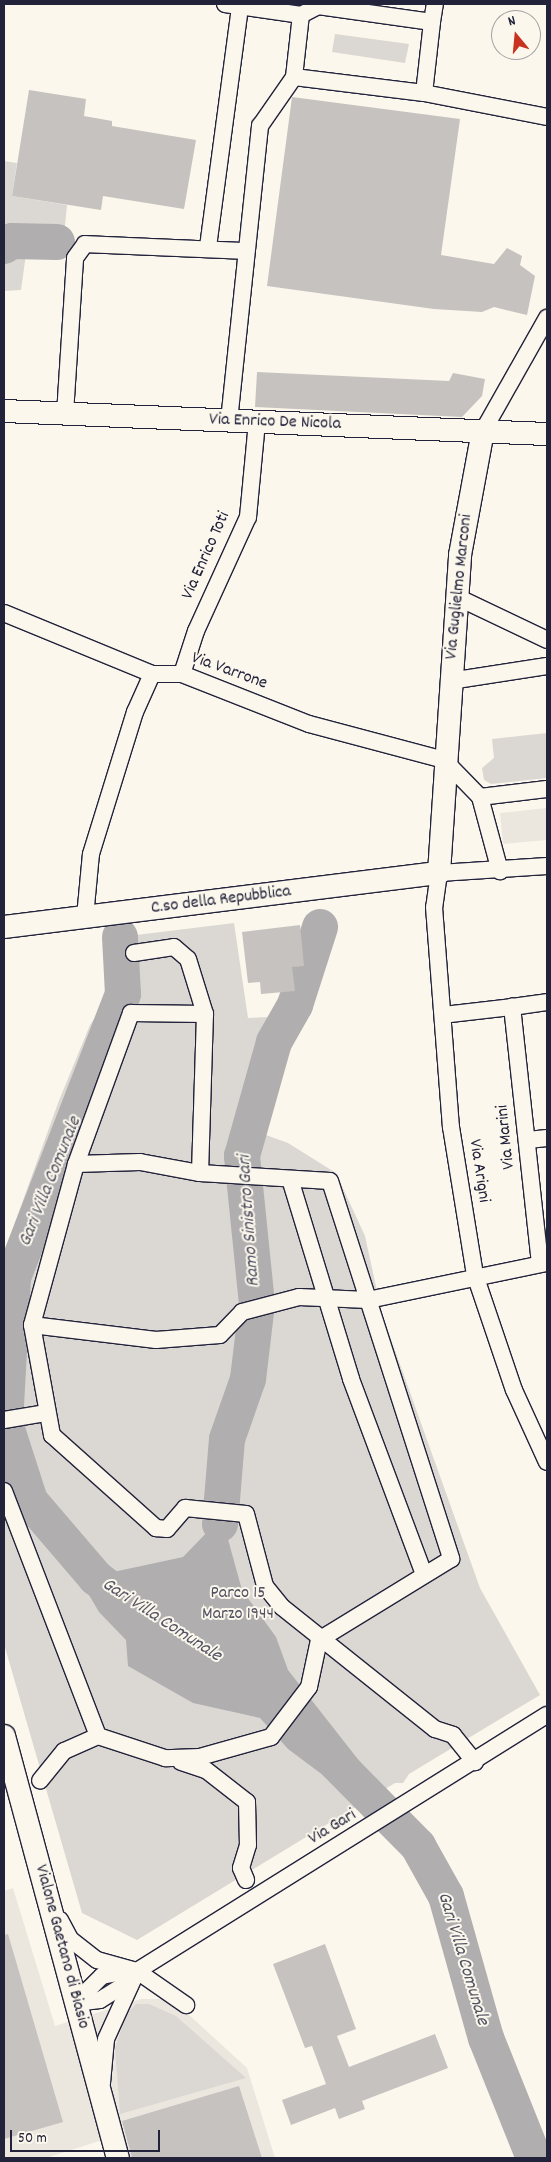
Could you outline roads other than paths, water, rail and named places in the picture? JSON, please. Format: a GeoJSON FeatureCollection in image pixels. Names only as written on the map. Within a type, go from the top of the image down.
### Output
{"type":"FeatureCollection","features":[{"type":"Feature","properties":{"kind":"street"},"geometry":{"type":"LineString","coordinates":[[424,93],[432,22],[436,4]]}},
{"type":"Feature","properties":{"kind":"street"},"geometry":{"type":"LineString","coordinates":[[208,247],[233,5],[301,15],[319,5],[432,22]]}},
{"type":"Feature","properties":{"kind":"street"},"geometry":{"type":"LineString","coordinates":[[229,421],[260,126],[294,77],[301,15]]}},
{"type":"Feature","properties":{"kind":"street"},"geometry":{"type":"LineString","coordinates":[[294,77],[424,93],[547,117]]}},
{"type":"Feature","properties":{"kind":"street"},"geometry":{"type":"LineString","coordinates":[[65,414],[75,258],[85,244],[208,247],[246,251]]}},
{"type":"Feature","properties":{"kind":"street","name":"Via Guglielmo Marconi"},"geometry":{"type":"LineString","coordinates":[[439,874],[444,760],[457,597],[483,431],[547,318]]}},
{"type":"Feature","properties":{"kind":"street","name":"Via Enrico De Nicola"},"geometry":{"type":"LineString","coordinates":[[4,411],[547,434]]}},
{"type":"Feature","properties":{"kind":"street","name":"Via Enrico Toti"},"geometry":{"type":"LineString","coordinates":[[182,674],[196,631],[248,517],[257,422]]}},
{"type":"Feature","properties":{"kind":"street"},"geometry":{"type":"LineString","coordinates":[[457,597],[547,640]]}},
{"type":"Feature","properties":{"kind":"street","name":"Via Varrone"},"geometry":{"type":"LineString","coordinates":[[4,613],[152,674],[182,674],[309,724],[444,760]]}},
{"type":"Feature","properties":{"kind":"street"},"geometry":{"type":"LineString","coordinates":[[450,681],[547,666]]}},
{"type":"Feature","properties":{"kind":"street"},"geometry":{"type":"LineString","coordinates":[[85,917],[91,854],[135,712],[152,674]]}},
{"type":"Feature","properties":{"kind":"street"},"geometry":{"type":"LineString","coordinates":[[444,760],[480,797],[500,871]]}},
{"type":"Feature","properties":{"kind":"street"},"geometry":{"type":"LineString","coordinates":[[480,797],[547,789]]}},
{"type":"Feature","properties":{"kind":"street"},"geometry":{"type":"LineString","coordinates":[[439,874],[500,871],[547,866]]}},
{"type":"Feature","properties":{"kind":"street","name":"C.so della Repubblica"},"geometry":{"type":"LineString","coordinates":[[4,927],[439,874]]}},
{"type":"Feature","properties":{"kind":"street","name":"Via Arigni"},"geometry":{"type":"LineString","coordinates":[[439,874],[434,907],[451,1127],[475,1275],[514,1390],[547,1462]]}},
{"type":"Feature","properties":{"kind":"street"},"geometry":{"type":"LineString","coordinates":[[134,953],[174,947],[188,959],[205,1014],[200,1173]]}},
{"type":"Feature","properties":{"kind":"street"},"geometry":{"type":"LineString","coordinates":[[443,1015],[547,1002]]}},
{"type":"Feature","properties":{"kind":"street","name":"Via Marini"},"geometry":{"type":"LineString","coordinates":[[512,1007],[543,1263]]}},
{"type":"Feature","properties":{"kind":"street"},"geometry":{"type":"LineString","coordinates":[[205,1014],[131,1013],[76,1164],[32,1325],[46,1414],[52,1435],[156,1528],[167,1529],[185,1508],[237,1511],[246,1514],[254,1532],[265,1586],[319,1640],[435,1729],[453,1735],[475,1762]]}},
{"type":"Feature","properties":{"kind":"street"},"geometry":{"type":"LineString","coordinates":[[528,1140],[547,1138]]}},
{"type":"Feature","properties":{"kind":"street"},"geometry":{"type":"LineString","coordinates":[[76,1164],[140,1162],[200,1173],[330,1182],[451,1559],[319,1640],[310,1687],[271,1736],[200,1757],[165,1758]]}},
{"type":"Feature","properties":{"kind":"street"},"geometry":{"type":"LineString","coordinates":[[290,1179],[324,1297],[424,1574]]}},
{"type":"Feature","properties":{"kind":"street"},"geometry":{"type":"LineString","coordinates":[[32,1325],[156,1340],[220,1334],[242,1312],[273,1306],[299,1297],[368,1300],[475,1275],[543,1263]]}},
{"type":"Feature","properties":{"kind":"street"},"geometry":{"type":"LineString","coordinates":[[4,1420],[46,1414]]}},
{"type":"Feature","properties":{"kind":"street"},"geometry":{"type":"LineString","coordinates":[[4,1491],[98,1736]]}},
{"type":"Feature","properties":{"kind":"street","name":"Via Gari"},"geometry":{"type":"LineString","coordinates":[[75,2003],[102,1976],[132,1976],[379,1823],[547,1715]]}},
{"type":"Feature","properties":{"kind":"street","name":"Vialone Gaetano di Biasio"},"geometry":{"type":"LineString","coordinates":[[4,1736],[118,2158]]}},
{"type":"Feature","properties":{"kind":"street"},"geometry":{"type":"LineString","coordinates":[[40,1781],[64,1752],[98,1736],[206,1770],[247,1802],[248,1845],[241,1868],[246,1880]]}},
{"type":"Feature","properties":{"kind":"street"},"geometry":{"type":"LineString","coordinates":[[49,1901],[70,1939],[97,1960],[186,2004]]}},
{"type":"Feature","properties":{"kind":"street"},"geometry":{"type":"LineString","coordinates":[[101,2099],[106,2039],[132,1976]]}},
{"type":"Feature","properties":{"kind":"water"},"geometry":{"type":"Polygon","coordinates":[[[215,1524],[226,1532],[242,1590],[276,1637],[288,1670],[375,1781],[371,1798],[365,1801],[351,1796],[288,1749],[260,1718],[193,1703],[128,1666],[126,1640],[99,1612],[89,1595],[91,1586],[104,1574],[183,1557],[215,1524]]]}},
{"type":"Feature","properties":{"kind":"waterway"},"geometry":{"type":"LineString","coordinates":[[4,246],[12,241],[57,242]]}},
{"type":"Feature","properties":{"kind":"waterway","name":"Ramo Sinistro Gari"},"geometry":{"type":"LineString","coordinates":[[220,1524],[227,1439],[248,1379],[257,1304],[242,1156],[274,1042],[295,1005],[320,927]]}},
{"type":"Feature","properties":{"kind":"waterway","name":"Gari Villa Comunale"},"geometry":{"type":"LineString","coordinates":[[120,937],[123,994],[13,1277],[5,1423],[30,1501],[96,1578],[135,1608]]}},
{"type":"Feature","properties":{"kind":"waterway","name":"Gari Villa Comunale"},"geometry":{"type":"LineString","coordinates":[[336,1763],[418,1846],[446,1896],[486,2038],[534,2158]]}},
{"type":"Feature","properties":{"kind":"park label","name":"Parco 15 Marzo 1944"},"geometry":{"type":"Point","coordinates":[238,1605]}}]}
